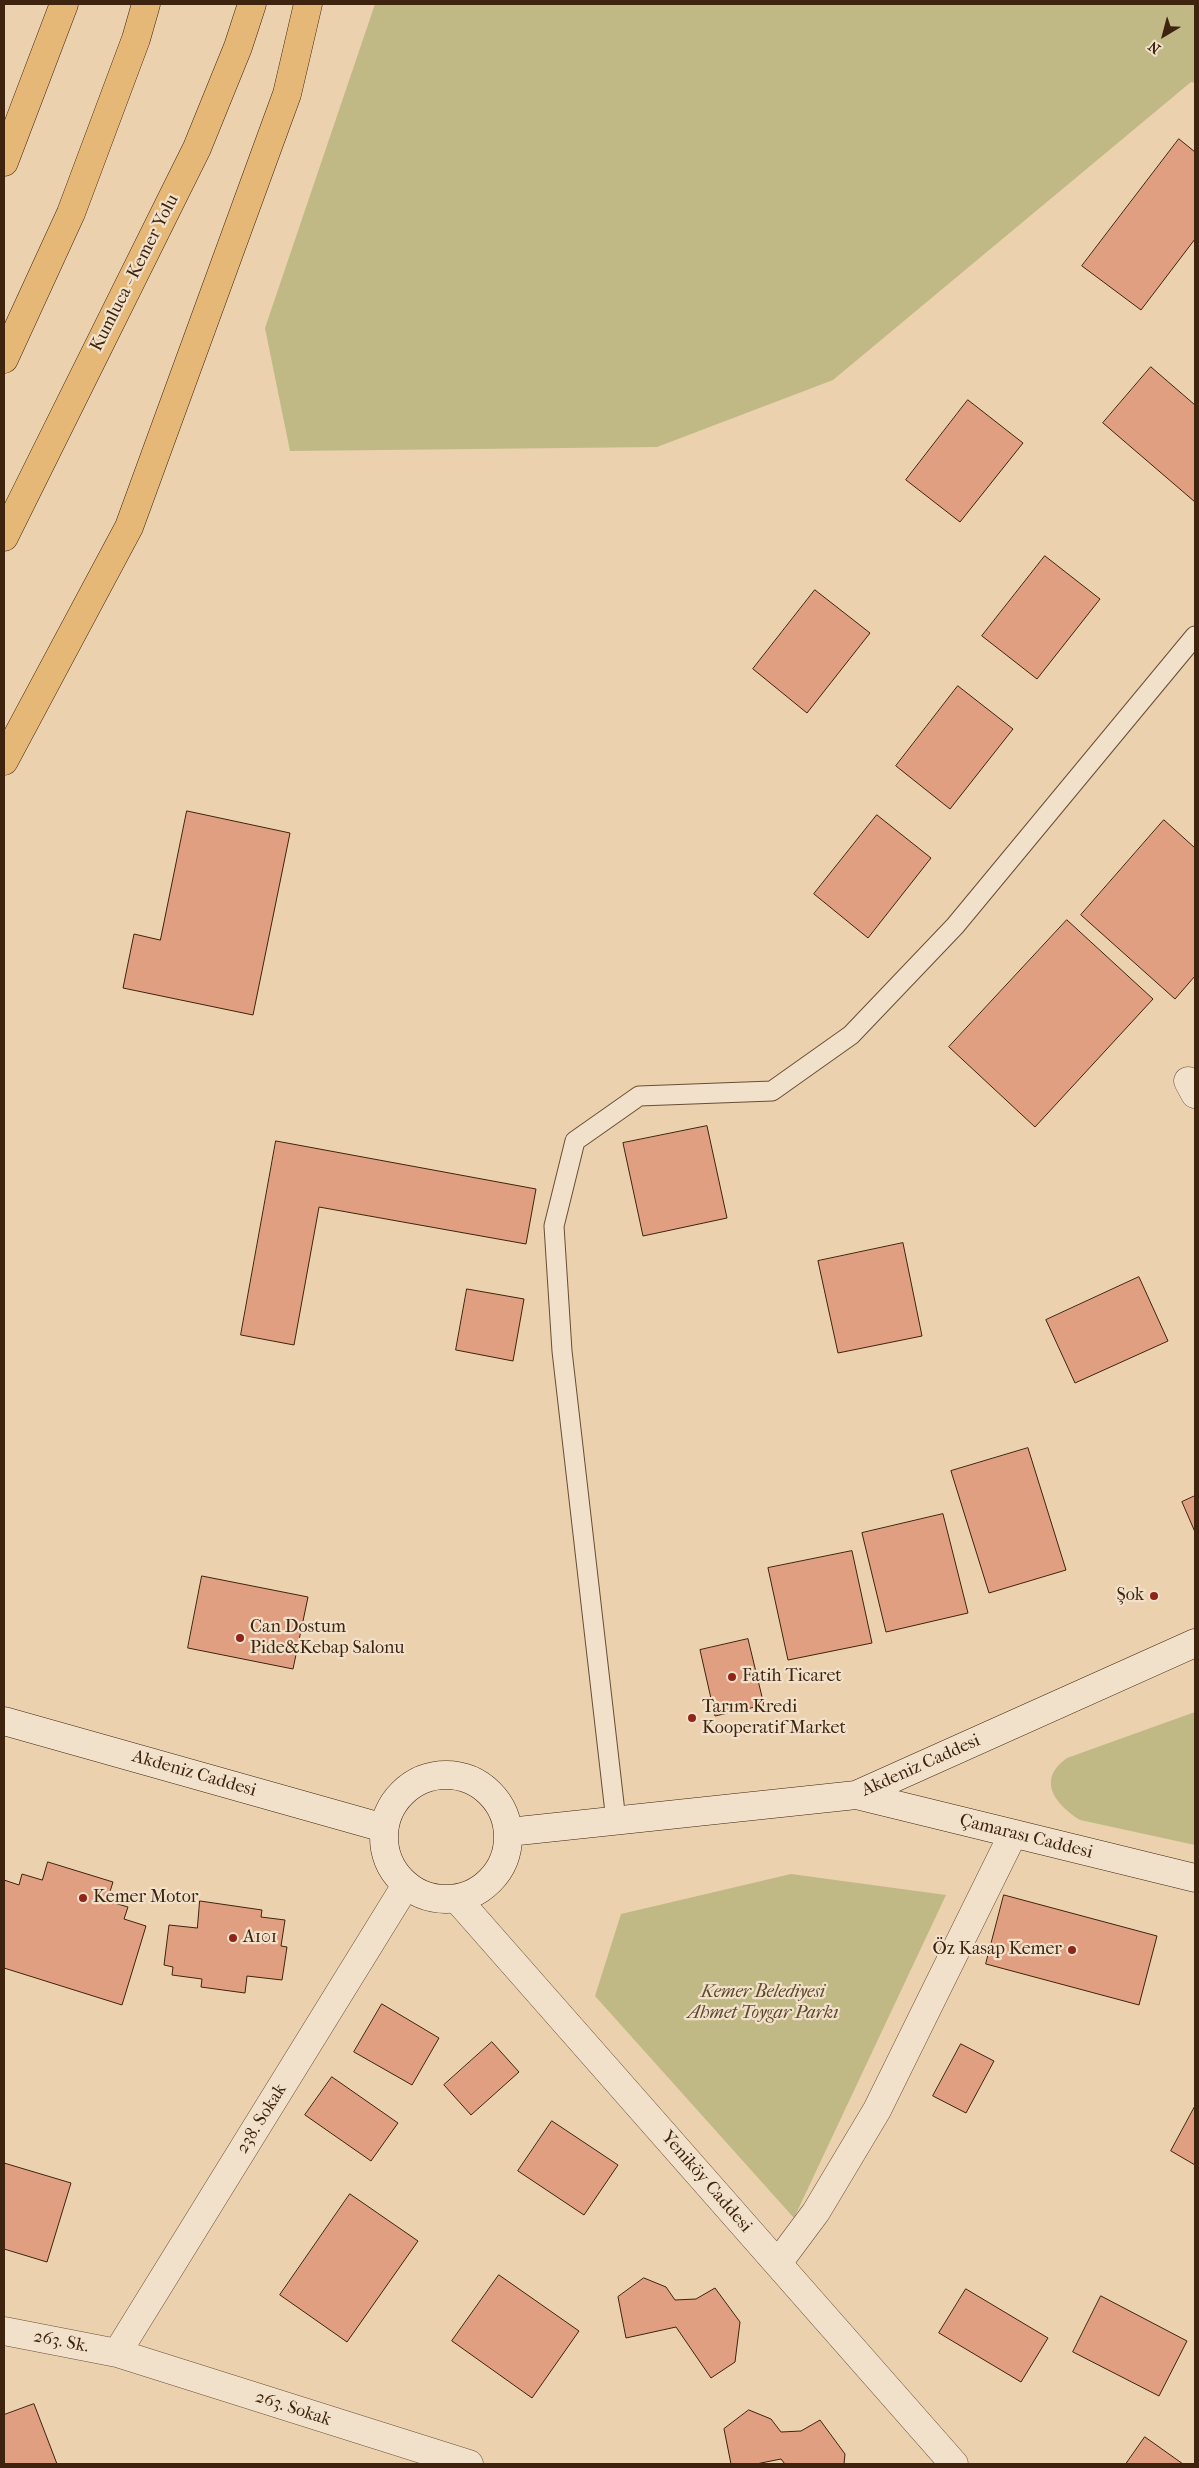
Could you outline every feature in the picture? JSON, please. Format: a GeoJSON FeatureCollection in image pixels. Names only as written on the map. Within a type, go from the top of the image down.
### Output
{"type":"FeatureCollection","features":[{"type":"Feature","properties":{"kind":"highway"},"geometry":{"type":"LineString","coordinates":[[4,162],[64,4]]}},
{"type":"Feature","properties":{"kind":"highway"},"geometry":{"type":"LineString","coordinates":[[4,359],[71,213],[136,39],[146,4]]}},
{"type":"Feature","properties":{"kind":"highway","name":"Kumluca - Kemer Yolu"},"geometry":{"type":"LineString","coordinates":[[4,537],[197,148],[238,48],[252,4]]}},
{"type":"Feature","properties":{"kind":"highway"},"geometry":{"type":"LineString","coordinates":[[4,761],[129,527],[287,94],[308,4]]}},
{"type":"Feature","properties":{"kind":"street","name":"Akdeniz Caddesi"},"geometry":{"type":"LineString","coordinates":[[509,1832],[856,1795],[1195,1643]]}},
{"type":"Feature","properties":{"kind":"street","name":"Akdeniz Caddesi"},"geometry":{"type":"LineString","coordinates":[[4,1721],[384,1828]]}},
{"type":"Feature","properties":{"kind":"street"},"geometry":{"type":"LineString","coordinates":[[448,1774],[478,1783],[494,1798],[500,1804],[509,1832],[504,1862],[485,1887],[457,1899],[430,1897],[406,1885],[393,1869],[385,1849],[384,1828],[396,1801],[419,1781],[448,1774]]}},
{"type":"Feature","properties":{"kind":"street","name":"Çamarası Caddesi"},"geometry":{"type":"LineString","coordinates":[[856,1795],[1195,1878]]}},
{"type":"Feature","properties":{"kind":"street"},"geometry":{"type":"LineString","coordinates":[[778,2263],[816,2212],[877,2110],[1013,1834]]}},
{"type":"Feature","properties":{"kind":"street","name":"238. Sokak"},"geometry":{"type":"LineString","coordinates":[[117,2353],[406,1885]]}},
{"type":"Feature","properties":{"kind":"street","name":"Yeniköy Caddesi"},"geometry":{"type":"LineString","coordinates":[[457,1899],[954,2464]]}},
{"type":"Feature","properties":{"kind":"street","name":"263. Sk."},"geometry":{"type":"LineString","coordinates":[[4,2331],[117,2353]]}},
{"type":"Feature","properties":{"kind":"street","name":"263. Sokak"},"geometry":{"type":"LineString","coordinates":[[117,2353],[469,2464]]}},
{"type":"Feature","properties":{"kind":"lane"},"geometry":{"type":"LineString","coordinates":[[616,1821],[562,1350],[554,1226],[575,1141],[639,1096],[772,1091],[851,1035],[955,926],[1195,636]]}},
{"type":"Feature","properties":{"kind":"green space"},"geometry":{"type":"Polygon","coordinates":[[[375,4],[1195,4],[1195,83],[1191,82],[833,380],[657,447],[290,451],[265,328],[375,4]]]}},
{"type":"Feature","properties":{"kind":"green space"},"geometry":{"type":"Polygon","coordinates":[[[1195,1712],[1195,1845],[1080,1820],[1063,1807],[1052,1791],[1052,1775],[1067,1758],[1195,1712]]]}},
{"type":"Feature","properties":{"kind":"green space","name":"Kemer Belediyesi Ahmet Toygar Parkı"},"geometry":{"type":"Polygon","coordinates":[[[791,1874],[946,1895],[794,2218],[595,1996],[621,1914],[791,1874]]]}},
{"type":"Feature","properties":{"kind":"building"},"geometry":{"type":"Polygon","coordinates":[[[1179,139],[1195,152],[1195,239],[1141,310],[1082,266],[1179,139]]]}},
{"type":"Feature","properties":{"kind":"building"},"geometry":{"type":"Polygon","coordinates":[[[1151,367],[1195,405],[1195,502],[1103,423],[1151,367]]]}},
{"type":"Feature","properties":{"kind":"building"},"geometry":{"type":"Polygon","coordinates":[[[968,400],[1023,443],[960,522],[906,480],[968,400]]]}},
{"type":"Feature","properties":{"kind":"building"},"geometry":{"type":"Polygon","coordinates":[[[1045,556],[1100,599],[1037,679],[982,636],[1045,556]]]}},
{"type":"Feature","properties":{"kind":"building"},"geometry":{"type":"Polygon","coordinates":[[[815,590],[870,633],[807,713],[753,669],[815,590]]]}},
{"type":"Feature","properties":{"kind":"building"},"geometry":{"type":"Polygon","coordinates":[[[958,686],[1013,729],[950,809],[896,766],[958,686]]]}},
{"type":"Feature","properties":{"kind":"building"},"geometry":{"type":"Polygon","coordinates":[[[187,811],[290,833],[253,1015],[123,988],[134,934],[160,940],[187,811]]]}},
{"type":"Feature","properties":{"kind":"building"},"geometry":{"type":"Polygon","coordinates":[[[877,815],[931,858],[868,938],[814,894],[877,815]]]}},
{"type":"Feature","properties":{"kind":"building"},"geometry":{"type":"Polygon","coordinates":[[[1164,820],[1195,848],[1195,976],[1175,999],[1081,915],[1164,820]]]}},
{"type":"Feature","properties":{"kind":"building"},"geometry":{"type":"Polygon","coordinates":[[[1067,920],[1153,999],[1035,1127],[949,1047],[1067,920]]]}},
{"type":"Feature","properties":{"kind":"building"},"geometry":{"type":"Polygon","coordinates":[[[707,1126],[727,1218],[643,1236],[623,1143],[707,1126]]]}},
{"type":"Feature","properties":{"kind":"building"},"geometry":{"type":"Polygon","coordinates":[[[276,1141],[536,1189],[526,1244],[319,1207],[294,1345],[241,1335],[276,1141]]]}},
{"type":"Feature","properties":{"kind":"building"},"geometry":{"type":"Polygon","coordinates":[[[903,1243],[922,1336],[838,1353],[818,1261],[903,1243]]]}},
{"type":"Feature","properties":{"kind":"building"},"geometry":{"type":"Polygon","coordinates":[[[1139,1277],[1168,1341],[1075,1383],[1046,1320],[1139,1277]]]}},
{"type":"Feature","properties":{"kind":"building"},"geometry":{"type":"Polygon","coordinates":[[[467,1289],[524,1299],[513,1361],[456,1350],[467,1289]]]}},
{"type":"Feature","properties":{"kind":"building"},"geometry":{"type":"Polygon","coordinates":[[[1028,1448],[1066,1570],[989,1593],[951,1471],[1028,1448]]]}},
{"type":"Feature","properties":{"kind":"building"},"geometry":{"type":"Polygon","coordinates":[[[1195,1496],[1195,1532],[1182,1502],[1195,1496]]]}},
{"type":"Feature","properties":{"kind":"building"},"geometry":{"type":"Polygon","coordinates":[[[943,1514],[968,1613],[886,1632],[862,1533],[943,1514]]]}},
{"type":"Feature","properties":{"kind":"building"},"geometry":{"type":"Polygon","coordinates":[[[852,1551],[872,1643],[788,1660],[768,1568],[852,1551]]]}},
{"type":"Feature","properties":{"kind":"building"},"geometry":{"type":"Polygon","coordinates":[[[202,1576],[308,1597],[293,1669],[188,1648],[202,1576]]]}},
{"type":"Feature","properties":{"kind":"building","name":"Fatih Ticaret"},"geometry":{"type":"Polygon","coordinates":[[[748,1639],[764,1705],[715,1716],[700,1650],[748,1639]]]}},
{"type":"Feature","properties":{"kind":"building"},"geometry":{"type":"Polygon","coordinates":[[[48,1862],[113,1882],[107,1901],[128,1907],[124,1919],[146,1926],[122,2005],[4,1968],[4,1880],[19,1885],[22,1874],[42,1880],[48,1862]]]}},
{"type":"Feature","properties":{"kind":"building","name":"Öz Kasap Kemer"},"geometry":{"type":"Polygon","coordinates":[[[1004,1895],[1157,1936],[1139,2005],[986,1964],[1004,1895]]]}},
{"type":"Feature","properties":{"kind":"building"},"geometry":{"type":"Polygon","coordinates":[[[200,1901],[262,1910],[261,1917],[285,1920],[281,1946],[287,1947],[282,1980],[247,1976],[245,1993],[201,1987],[202,1979],[172,1975],[173,1967],[164,1965],[169,1925],[197,1928],[200,1901]]]}},
{"type":"Feature","properties":{"kind":"building"},"geometry":{"type":"Polygon","coordinates":[[[382,2004],[439,2038],[412,2085],[354,2052],[382,2004]]]}},
{"type":"Feature","properties":{"kind":"building"},"geometry":{"type":"Polygon","coordinates":[[[492,2042],[519,2072],[471,2115],[444,2085],[492,2042]]]}},
{"type":"Feature","properties":{"kind":"building"},"geometry":{"type":"Polygon","coordinates":[[[961,2044],[994,2061],[966,2113],[933,2096],[961,2044]]]}},
{"type":"Feature","properties":{"kind":"building"},"geometry":{"type":"Polygon","coordinates":[[[332,2077],[398,2123],[371,2161],[305,2115],[332,2077]]]}},
{"type":"Feature","properties":{"kind":"building"},"geometry":{"type":"Polygon","coordinates":[[[1195,2106],[1195,2165],[1171,2151],[1195,2106]]]}},
{"type":"Feature","properties":{"kind":"building"},"geometry":{"type":"Polygon","coordinates":[[[552,2121],[618,2165],[584,2215],[518,2171],[552,2121]]]}},
{"type":"Feature","properties":{"kind":"building"},"geometry":{"type":"Polygon","coordinates":[[[4,2163],[71,2183],[47,2262],[4,2249],[4,2163]]]}},
{"type":"Feature","properties":{"kind":"building"},"geometry":{"type":"Polygon","coordinates":[[[350,2194],[418,2241],[347,2342],[280,2295],[350,2194]]]}},
{"type":"Feature","properties":{"kind":"building"},"geometry":{"type":"Polygon","coordinates":[[[499,2275],[579,2331],[532,2398],[452,2341],[499,2275]]]}},
{"type":"Feature","properties":{"kind":"building"},"geometry":{"type":"Polygon","coordinates":[[[644,2278],[666,2287],[675,2300],[696,2299],[715,2288],[740,2322],[735,2362],[711,2378],[676,2327],[626,2338],[618,2297],[644,2278]]]}},
{"type":"Feature","properties":{"kind":"building"},"geometry":{"type":"Polygon","coordinates":[[[966,2289],[1048,2338],[1021,2382],[939,2333],[966,2289]]]}},
{"type":"Feature","properties":{"kind":"building"},"geometry":{"type":"Polygon","coordinates":[[[1101,2296],[1187,2341],[1159,2396],[1073,2352],[1101,2296]]]}},
{"type":"Feature","properties":{"kind":"building"},"geometry":{"type":"Polygon","coordinates":[[[34,2404],[57,2464],[4,2464],[4,2415],[34,2404]]]}},
{"type":"Feature","properties":{"kind":"building"},"geometry":{"type":"Polygon","coordinates":[[[749,2410],[771,2419],[781,2432],[801,2431],[820,2420],[845,2454],[844,2464],[785,2464],[781,2459],[756,2464],[731,2464],[724,2429],[749,2410]]]}},
{"type":"Feature","properties":{"kind":"building"},"geometry":{"type":"Polygon","coordinates":[[[1145,2437],[1183,2464],[1126,2464],[1145,2437]]]}},
{"type":"Feature","properties":{"kind":"place","name":"Şok"},"geometry":{"type":"Point","coordinates":[1154,1596]}},
{"type":"Feature","properties":{"kind":"place","name":"Can Dostum Pide&Kebap Salonu"},"geometry":{"type":"Point","coordinates":[240,1638]}},
{"type":"Feature","properties":{"kind":"place","name":"Fatih Ticaret"},"geometry":{"type":"Point","coordinates":[732,1677]}},
{"type":"Feature","properties":{"kind":"place","name":"Tarım Kredi Kooperatif Market"},"geometry":{"type":"Point","coordinates":[692,1718]}},
{"type":"Feature","properties":{"kind":"place","name":"Kemer Motor"},"geometry":{"type":"Point","coordinates":[83,1898]}},
{"type":"Feature","properties":{"kind":"place","name":"A101"},"geometry":{"type":"Point","coordinates":[233,1938]}},
{"type":"Feature","properties":{"kind":"place","name":"Öz Kasap Kemer"},"geometry":{"type":"Point","coordinates":[1072,1950]}}]}
